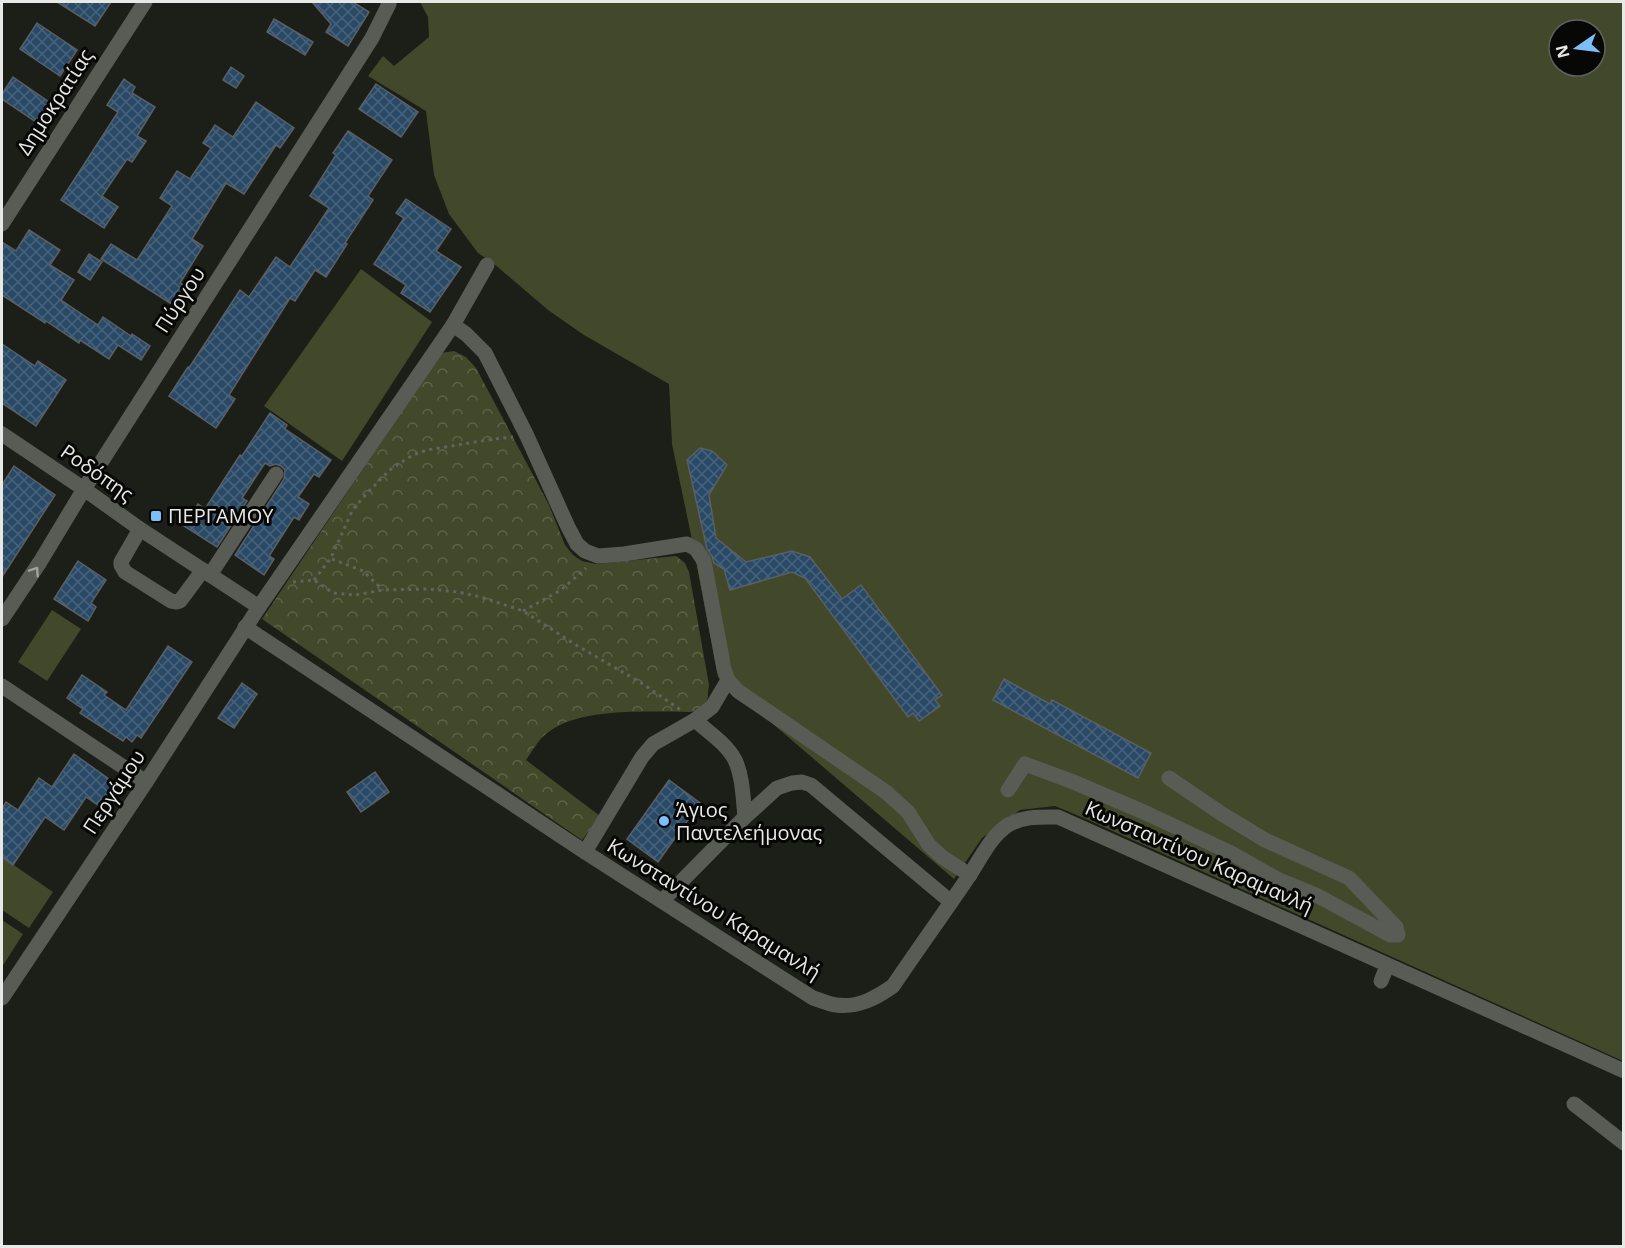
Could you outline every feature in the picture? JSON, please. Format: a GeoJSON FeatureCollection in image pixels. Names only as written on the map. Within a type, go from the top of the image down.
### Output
{"type":"FeatureCollection","features":[{"type":"Feature","properties":{"kind":"street","name":"Δημοκρατίας"},"geometry":{"type":"LineString","coordinates":[[2,224],[145,2]]}},
{"type":"Feature","properties":{"kind":"street","name":"Πύργου"},"geometry":{"type":"LineString","coordinates":[[2,619],[372,38],[388,2]]}},
{"type":"Feature","properties":{"kind":"street","name":"Περγάμου"},"geometry":{"type":"LineString","coordinates":[[2,998],[146,782],[259,606],[453,325],[487,265]]}},
{"type":"Feature","properties":{"kind":"street"},"geometry":{"type":"LineString","coordinates":[[453,325],[485,353],[527,436],[567,527],[577,544],[585,551],[598,556],[687,544],[696,549],[704,561],[728,680],[738,691],[886,792],[908,812],[928,845],[970,875]]}},
{"type":"Feature","properties":{"kind":"street","name":"Ροδόπης"},"geometry":{"type":"LineString","coordinates":[[2,434],[140,529],[259,606]]}},
{"type":"Feature","properties":{"kind":"street"},"geometry":{"type":"LineString","coordinates":[[140,529],[121,565],[125,572],[173,603],[180,601],[207,572],[276,474]]}},
{"type":"Feature","properties":{"kind":"street","name":"Κωνσταντίνου Καραμανλή"},"geometry":{"type":"LineString","coordinates":[[245,627],[585,852],[813,998],[835,1005],[857,1004],[875,999],[893,986],[995,836],[1021,819],[1058,817],[1623,1071]]}},
{"type":"Feature","properties":{"kind":"street"},"geometry":{"type":"LineString","coordinates":[[585,852],[642,756],[653,744],[695,720],[712,707],[728,680]]}},
{"type":"Feature","properties":{"kind":"street"},"geometry":{"type":"LineString","coordinates":[[2,686],[146,782]]}},
{"type":"Feature","properties":{"kind":"street"},"geometry":{"type":"LineString","coordinates":[[695,720],[725,746],[735,760],[745,817]]}},
{"type":"Feature","properties":{"kind":"street"},"geometry":{"type":"LineString","coordinates":[[1008,790],[1025,764],[1071,781],[1231,853],[1279,880],[1318,896],[1390,935],[1398,935],[1396,927],[1348,878],[1265,840],[1168,778]]}},
{"type":"Feature","properties":{"kind":"street"},"geometry":{"type":"LineString","coordinates":[[662,901],[777,788],[802,782],[810,785],[951,902]]}},
{"type":"Feature","properties":{"kind":"street"},"geometry":{"type":"LineString","coordinates":[[1381,981],[1388,966]]}},
{"type":"Feature","properties":{"kind":"street"},"geometry":{"type":"LineString","coordinates":[[1574,1104],[1623,1143]]}},
{"type":"Feature","properties":{"kind":"path"},"geometry":{"type":"LineString","coordinates":[[314,580],[331,558],[353,509],[392,468],[427,450],[527,436]]}},
{"type":"Feature","properties":{"kind":"path"},"geometry":{"type":"LineString","coordinates":[[523,611],[561,590],[598,556]]}},
{"type":"Feature","properties":{"kind":"path"},"geometry":{"type":"LineString","coordinates":[[331,558],[363,571],[383,590]]}},
{"type":"Feature","properties":{"kind":"path"},"geometry":{"type":"LineString","coordinates":[[274,585],[314,580],[333,592],[355,595],[383,590],[429,589],[481,597],[523,611],[643,684],[695,720]]}},
{"type":"Feature","properties":{"kind":"green space"},"geometry":{"type":"Polygon","coordinates":[[[420,2],[1623,2],[1623,1061],[1055,806],[1020,810],[982,838],[954,879],[718,677],[672,444],[669,384],[584,335],[548,310],[478,253],[449,214],[434,175],[426,111],[368,76],[383,56],[394,66],[429,37],[428,17],[420,2]]]}},
{"type":"Feature","properties":{"kind":"green space"},"geometry":{"type":"Polygon","coordinates":[[[361,269],[432,322],[342,461],[264,406],[361,269]]]}},
{"type":"Feature","properties":{"kind":"green space"},"geometry":{"type":"Polygon","coordinates":[[[454,351],[466,357],[476,368],[549,505],[565,545],[573,555],[582,561],[596,564],[676,556],[685,563],[689,572],[709,685],[707,702],[699,710],[691,712],[599,714],[564,723],[546,734],[536,744],[526,760],[600,816],[582,840],[262,619],[441,353],[454,351]]]}},
{"type":"Feature","properties":{"kind":"green space"},"geometry":{"type":"Polygon","coordinates":[[[52,610],[81,629],[47,681],[18,662],[52,610]]]}},
{"type":"Feature","properties":{"kind":"green space"},"geometry":{"type":"Polygon","coordinates":[[[2,857],[53,892],[29,928],[2,910],[2,857]]]}},
{"type":"Feature","properties":{"kind":"green space"},"geometry":{"type":"Polygon","coordinates":[[[2,920],[23,934],[2,967],[2,920]]]}},
{"type":"Feature","properties":{"kind":"building"},"geometry":{"type":"Polygon","coordinates":[[[57,2],[111,2],[95,26],[57,2]]]}},
{"type":"Feature","properties":{"kind":"building"},"geometry":{"type":"Polygon","coordinates":[[[312,2],[353,2],[369,12],[348,46],[326,32],[331,24],[312,2]]]}},
{"type":"Feature","properties":{"kind":"building"},"geometry":{"type":"Polygon","coordinates":[[[274,19],[313,42],[305,55],[267,32],[274,19]]]}},
{"type":"Feature","properties":{"kind":"building"},"geometry":{"type":"Polygon","coordinates":[[[37,23],[77,50],[60,76],[20,49],[37,23]]]}},
{"type":"Feature","properties":{"kind":"building"},"geometry":{"type":"Polygon","coordinates":[[[231,67],[244,76],[236,88],[223,80],[231,67]]]}},
{"type":"Feature","properties":{"kind":"building"},"geometry":{"type":"Polygon","coordinates":[[[13,77],[49,102],[36,122],[2,99],[2,94],[13,77]]]}},
{"type":"Feature","properties":{"kind":"building"},"geometry":{"type":"Polygon","coordinates":[[[124,79],[135,87],[132,93],[155,107],[137,136],[146,141],[132,162],[127,159],[102,196],[118,207],[104,228],[61,200],[118,112],[107,105],[124,79]]]}},
{"type":"Feature","properties":{"kind":"building"},"geometry":{"type":"Polygon","coordinates":[[[376,84],[418,112],[401,137],[359,109],[376,84]]]}},
{"type":"Feature","properties":{"kind":"building"},"geometry":{"type":"Polygon","coordinates":[[[256,102],[294,128],[280,148],[276,145],[244,194],[226,183],[192,239],[203,246],[180,283],[185,286],[173,305],[101,259],[111,244],[137,260],[172,206],[160,198],[177,171],[190,179],[211,148],[203,143],[215,125],[233,137],[256,102]]]}},
{"type":"Feature","properties":{"kind":"building"},"geometry":{"type":"Polygon","coordinates":[[[348,131],[392,160],[368,196],[373,200],[326,277],[315,270],[295,301],[290,298],[229,395],[235,399],[216,428],[169,396],[240,290],[249,297],[276,257],[290,267],[329,208],[310,196],[336,155],[333,153],[348,131]]]}},
{"type":"Feature","properties":{"kind":"building"},"geometry":{"type":"Polygon","coordinates":[[[406,199],[451,229],[436,251],[461,267],[430,312],[401,293],[406,285],[374,264],[404,218],[396,213],[406,199]]]}},
{"type":"Feature","properties":{"kind":"building"},"geometry":{"type":"Polygon","coordinates":[[[29,230],[60,250],[50,265],[74,280],[61,300],[98,325],[103,317],[150,346],[141,360],[118,345],[109,359],[80,340],[79,343],[46,321],[45,323],[2,295],[2,242],[16,251],[29,230]]]}},
{"type":"Feature","properties":{"kind":"building"},"geometry":{"type":"Polygon","coordinates":[[[89,254],[102,262],[90,280],[78,272],[89,254]]]}},
{"type":"Feature","properties":{"kind":"building"},"geometry":{"type":"Polygon","coordinates":[[[2,344],[35,366],[38,361],[66,380],[36,426],[2,403],[2,344]]]}},
{"type":"Feature","properties":{"kind":"building"},"geometry":{"type":"Polygon","coordinates":[[[270,413],[287,425],[285,429],[331,460],[319,477],[314,474],[298,497],[309,504],[299,520],[294,517],[269,556],[274,559],[264,575],[235,555],[284,479],[285,470],[281,466],[276,464],[270,466],[265,463],[242,498],[247,501],[217,547],[184,526],[198,504],[205,509],[270,413]]]}},
{"type":"Feature","properties":{"kind":"building"},"geometry":{"type":"Polygon","coordinates":[[[700,448],[712,451],[727,465],[709,495],[716,538],[746,562],[792,551],[810,557],[842,599],[861,585],[942,695],[935,700],[940,706],[919,721],[913,713],[908,717],[805,578],[792,572],[730,590],[724,569],[714,563],[707,549],[687,460],[700,448]]]}},
{"type":"Feature","properties":{"kind":"building"},"geometry":{"type":"Polygon","coordinates":[[[14,466],[55,495],[2,577],[2,485],[14,466]]]}},
{"type":"Feature","properties":{"kind":"building"},"geometry":{"type":"Polygon","coordinates":[[[78,561],[106,580],[91,603],[96,607],[88,621],[54,599],[78,561]]]}},
{"type":"Feature","properties":{"kind":"building"},"geometry":{"type":"Polygon","coordinates":[[[168,646],[192,662],[141,738],[137,735],[132,742],[126,737],[123,741],[80,713],[83,709],[67,698],[82,675],[107,692],[104,695],[126,710],[168,646]]]}},
{"type":"Feature","properties":{"kind":"building"},"geometry":{"type":"Polygon","coordinates":[[[1004,679],[1050,704],[1052,700],[1151,753],[1138,778],[993,700],[1004,679]]]}},
{"type":"Feature","properties":{"kind":"building"},"geometry":{"type":"Polygon","coordinates":[[[242,683],[257,694],[234,728],[218,718],[242,683]]]}},
{"type":"Feature","properties":{"kind":"building"},"geometry":{"type":"Polygon","coordinates":[[[74,754],[120,787],[105,810],[86,797],[64,830],[45,817],[13,865],[2,857],[2,809],[6,802],[18,810],[39,778],[52,787],[74,754]]]}},
{"type":"Feature","properties":{"kind":"building"},"geometry":{"type":"Polygon","coordinates":[[[375,772],[389,792],[361,812],[347,792],[375,772]]]}},
{"type":"Feature","properties":{"kind":"building","name":"Άγιος Παντελεήμονας"},"geometry":{"type":"Polygon","coordinates":[[[669,780],[700,803],[658,862],[627,839],[669,780]]]}},
{"type":"Feature","properties":{"kind":"place","name":"ΠΕΡΓΑΜΟΥ"},"geometry":{"type":"Point","coordinates":[156,516]}},
{"type":"Feature","properties":{"kind":"place","name":"Άγιος Παντελεήμονας"},"geometry":{"type":"Point","coordinates":[664,821]}}]}
